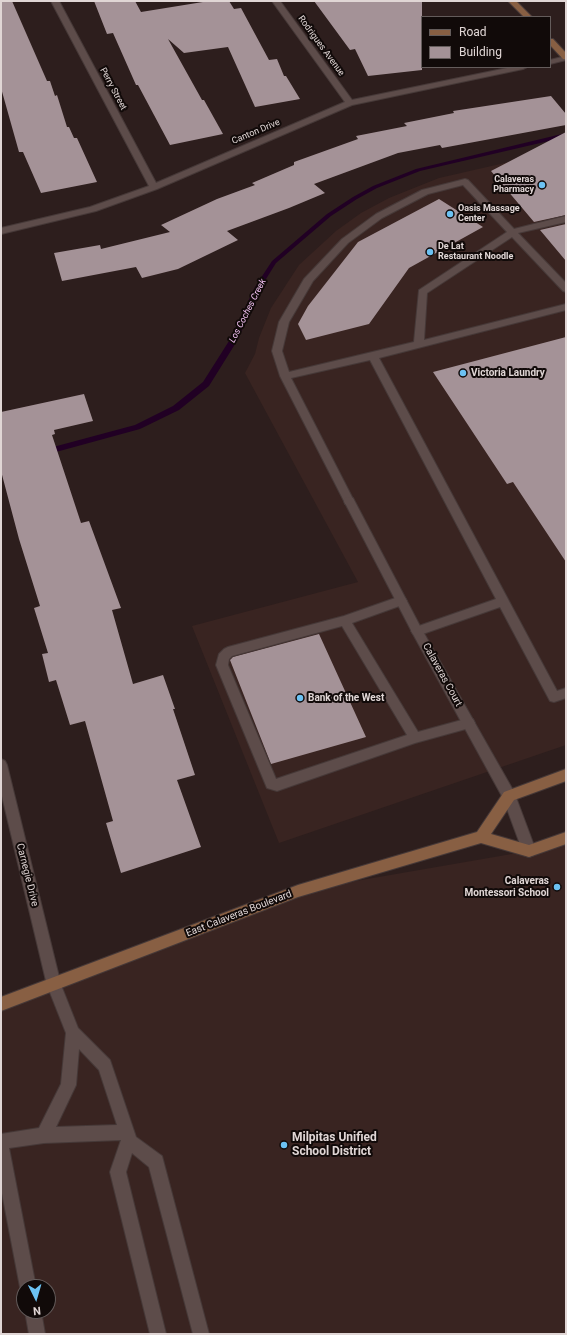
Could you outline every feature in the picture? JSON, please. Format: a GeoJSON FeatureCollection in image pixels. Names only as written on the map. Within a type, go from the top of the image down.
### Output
{"type":"FeatureCollection","features":[{"type":"Feature","properties":{"kind":"main road"},"geometry":{"type":"LineString","coordinates":[[512,1],[527,16]]}},
{"type":"Feature","properties":{"kind":"main road"},"geometry":{"type":"LineString","coordinates":[[551,42],[566,58]]}},
{"type":"Feature","properties":{"kind":"main road"},"geometry":{"type":"LineString","coordinates":[[566,775],[508,796],[481,837],[529,851],[566,838]]}},
{"type":"Feature","properties":{"kind":"main road","name":"East Calaveras Boulevard"},"geometry":{"type":"LineString","coordinates":[[1,1004],[298,891],[481,837]]}},
{"type":"Feature","properties":{"kind":"street","name":"Perry Street"},"geometry":{"type":"LineString","coordinates":[[55,1],[154,187]]}},
{"type":"Feature","properties":{"kind":"street","name":"Rodrigues Avenue"},"geometry":{"type":"LineString","coordinates":[[276,1],[350,103]]}},
{"type":"Feature","properties":{"kind":"street"},"geometry":{"type":"LineString","coordinates":[[551,62],[566,58]]}},
{"type":"Feature","properties":{"kind":"street","name":"Canton Drive"},"geometry":{"type":"LineString","coordinates":[[1,231],[93,209],[154,187],[350,103],[519,68]]}},
{"type":"Feature","properties":{"kind":"street","name":"Calaveras Court"},"geometry":{"type":"LineString","coordinates":[[513,232],[466,182],[425,192],[378,216],[345,241],[309,279],[284,322],[277,351],[285,376],[401,602],[508,796],[529,851]]}},
{"type":"Feature","properties":{"kind":"street"},"geometry":{"type":"LineString","coordinates":[[419,344],[422,292],[513,232],[566,218]]}},
{"type":"Feature","properties":{"kind":"street"},"geometry":{"type":"LineString","coordinates":[[513,232],[566,289]]}},
{"type":"Feature","properties":{"kind":"street"},"geometry":{"type":"LineString","coordinates":[[285,376],[373,356],[566,307]]}},
{"type":"Feature","properties":{"kind":"street"},"geometry":{"type":"LineString","coordinates":[[373,356],[554,697],[566,693]]}},
{"type":"Feature","properties":{"kind":"street"},"geometry":{"type":"LineString","coordinates":[[417,631],[503,601]]}},
{"type":"Feature","properties":{"kind":"street"},"geometry":{"type":"LineString","coordinates":[[401,602],[345,621],[228,652],[223,657],[222,665],[272,784],[277,785],[415,738],[469,723]]}},
{"type":"Feature","properties":{"kind":"street"},"geometry":{"type":"LineString","coordinates":[[345,621],[415,738]]}},
{"type":"Feature","properties":{"kind":"street","name":"Carnegie Drive"},"geometry":{"type":"LineString","coordinates":[[1,765],[54,984],[73,1033]]}},
{"type":"Feature","properties":{"kind":"street"},"geometry":{"type":"LineString","coordinates":[[44,1135],[68,1085],[73,1033]]}},
{"type":"Feature","properties":{"kind":"street"},"geometry":{"type":"LineString","coordinates":[[73,1033],[105,1065],[128,1136],[156,1162],[201,1334]]}},
{"type":"Feature","properties":{"kind":"street"},"geometry":{"type":"LineString","coordinates":[[1,1142],[44,1135],[128,1136]]}},
{"type":"Feature","properties":{"kind":"street"},"geometry":{"type":"LineString","coordinates":[[128,1136],[118,1172],[158,1334]]}},
{"type":"Feature","properties":{"kind":"street"},"geometry":{"type":"LineString","coordinates":[[1,1147],[26,1279]]}},
{"type":"Feature","properties":{"kind":"street"},"geometry":{"type":"LineString","coordinates":[[34,1319],[37,1334]]}},
{"type":"Feature","properties":{"kind":"shaded area"},"geometry":{"type":"Polygon","coordinates":[[[566,149],[566,745],[279,843],[192,626],[358,582],[245,373],[255,354],[259,338],[271,308],[299,265],[336,231],[361,213],[389,198],[439,178],[566,149]]]}},
{"type":"Feature","properties":{"kind":"shaded area","name":"Milpitas Unified School District"},"geometry":{"type":"Polygon","coordinates":[[[566,838],[566,1334],[1,1334],[1,1004],[298,891],[529,851],[566,838]]]}},
{"type":"Feature","properties":{"kind":"building"},"geometry":{"type":"Polygon","coordinates":[[[1,1],[12,1],[47,81],[50,81],[55,96],[57,95],[67,127],[69,127],[74,138],[77,138],[97,182],[41,193],[23,152],[19,152],[1,88],[1,1]]]}},
{"type":"Feature","properties":{"kind":"building"},"geometry":{"type":"Polygon","coordinates":[[[94,1],[135,1],[141,12],[209,1],[229,1],[234,9],[241,8],[269,60],[277,59],[284,76],[286,76],[300,99],[255,107],[228,47],[184,53],[168,39],[223,134],[170,145],[138,85],[136,85],[113,33],[107,34],[94,1]]]}},
{"type":"Feature","properties":{"kind":"building"},"geometry":{"type":"Polygon","coordinates":[[[314,1],[422,1],[422,70],[368,76],[355,49],[350,50],[314,1]]]}},
{"type":"Feature","properties":{"kind":"building"},"geometry":{"type":"Polygon","coordinates":[[[551,96],[566,114],[566,125],[442,148],[440,145],[398,153],[314,184],[325,193],[227,231],[238,240],[178,269],[142,278],[136,267],[62,281],[54,253],[100,245],[101,249],[170,232],[161,225],[217,199],[255,185],[252,183],[294,165],[294,162],[358,139],[356,136],[407,126],[404,123],[454,113],[453,111],[551,96]]]}},
{"type":"Feature","properties":{"kind":"building"},"geometry":{"type":"Polygon","coordinates":[[[566,132],[566,215],[534,222],[491,171],[566,132]]]}},
{"type":"Feature","properties":{"kind":"building"},"geometry":{"type":"Polygon","coordinates":[[[439,199],[483,227],[409,268],[369,324],[306,340],[298,324],[308,306],[358,242],[439,199]]]}},
{"type":"Feature","properties":{"kind":"building"},"geometry":{"type":"Polygon","coordinates":[[[566,224],[566,261],[540,230],[566,224]]]}},
{"type":"Feature","properties":{"kind":"building"},"geometry":{"type":"Polygon","coordinates":[[[566,337],[566,562],[513,482],[507,484],[433,372],[566,337]]]}},
{"type":"Feature","properties":{"kind":"building"},"geometry":{"type":"Polygon","coordinates":[[[84,394],[93,421],[54,430],[55,434],[52,435],[81,523],[89,521],[121,608],[112,610],[133,684],[163,675],[195,775],[177,780],[201,847],[121,873],[106,823],[113,821],[85,721],[70,725],[56,680],[49,682],[42,654],[48,653],[34,608],[40,606],[19,539],[1,471],[1,412],[84,394]]]}},
{"type":"Feature","properties":{"kind":"building"},"geometry":{"type":"Polygon","coordinates":[[[319,634],[366,737],[271,764],[230,660],[233,657],[319,634]]]}},
{"type":"Feature","properties":{"kind":"waterway","name":"Los Coches Creek"},"geometry":{"type":"LineString","coordinates":[[45,452],[137,427],[176,408],[206,384],[233,341],[258,287],[274,262],[329,215],[355,198],[375,187],[418,170],[566,135]]}},
{"type":"Feature","properties":{"kind":"place","name":"Calaveras Pharmacy"},"geometry":{"type":"Point","coordinates":[542,185]}},
{"type":"Feature","properties":{"kind":"place","name":"Oasis Massage Center"},"geometry":{"type":"Point","coordinates":[450,214]}},
{"type":"Feature","properties":{"kind":"place","name":"De Lat Restaurant Noodle"},"geometry":{"type":"Point","coordinates":[430,252]}},
{"type":"Feature","properties":{"kind":"place","name":"Victoria Laundry"},"geometry":{"type":"Point","coordinates":[463,373]}},
{"type":"Feature","properties":{"kind":"place","name":"Bank of the West"},"geometry":{"type":"Point","coordinates":[300,698]}},
{"type":"Feature","properties":{"kind":"place","name":"Calaveras Montessori School"},"geometry":{"type":"Point","coordinates":[557,887]}},
{"type":"Feature","properties":{"kind":"place","name":"Milpitas Unified School District"},"geometry":{"type":"Point","coordinates":[284,1145]}}]}
